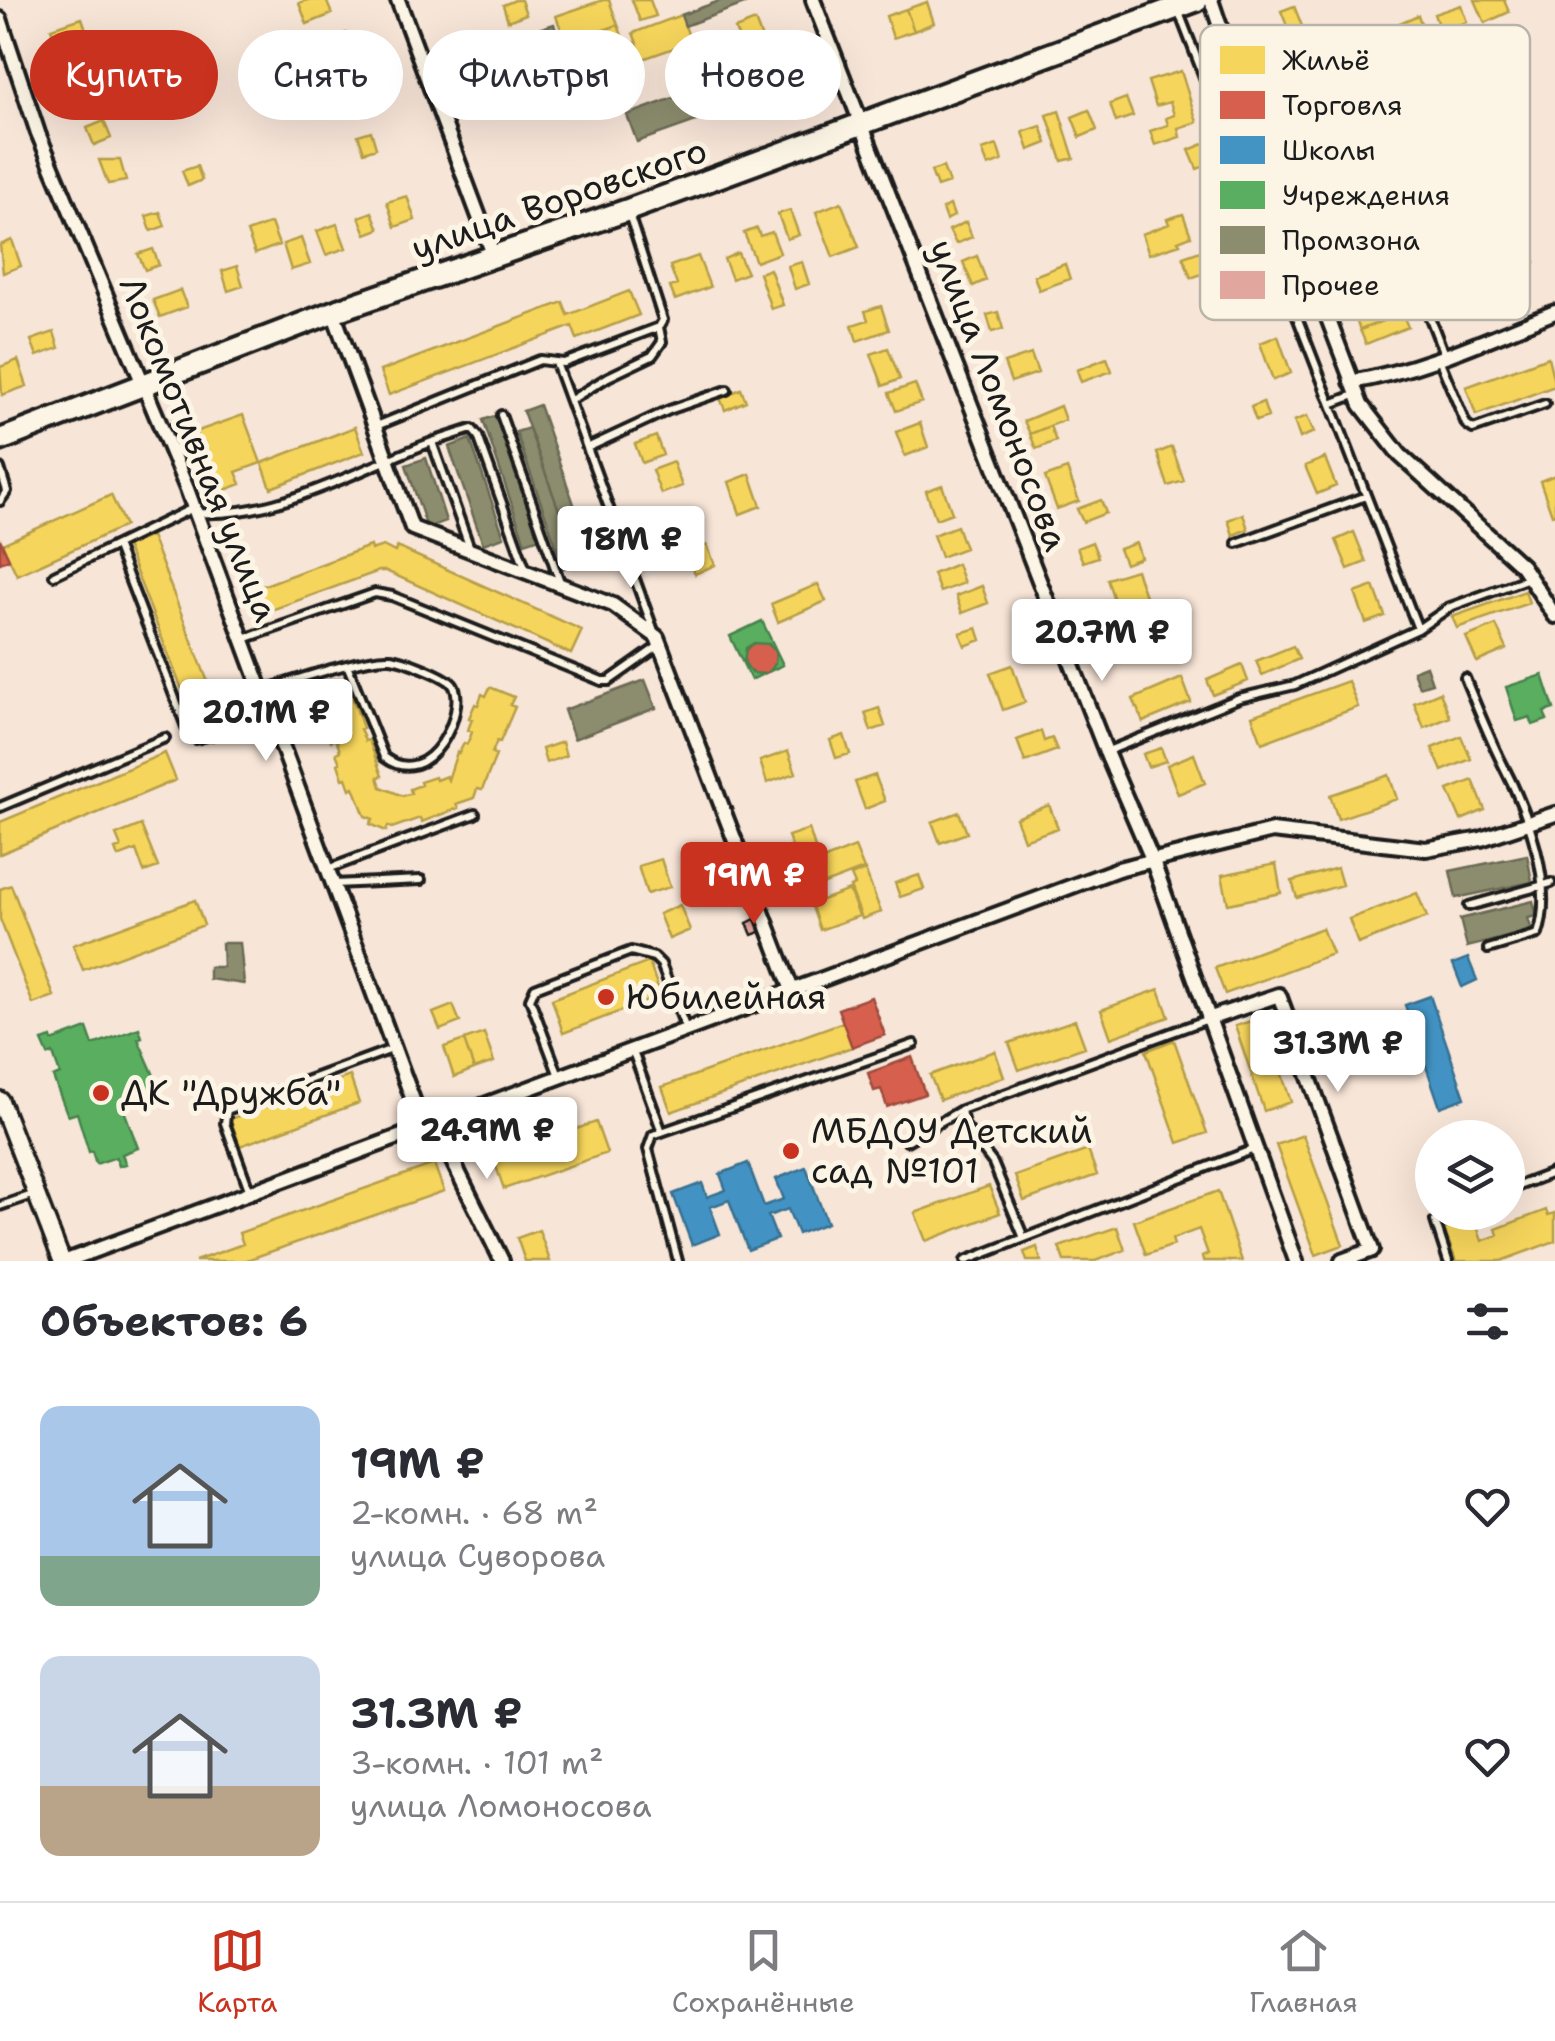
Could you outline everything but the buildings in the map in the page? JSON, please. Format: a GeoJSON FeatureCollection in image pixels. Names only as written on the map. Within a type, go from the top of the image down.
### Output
{"type":"FeatureCollection","features":[{"type":"Feature","properties":{"kind":"main road","name":"улица Воровского"},"geometry":{"type":"LineString","coordinates":[[0,440],[333,312],[628,210],[1187,4]]}},
{"type":"Feature","properties":{"kind":"street"},"geometry":{"type":"LineString","coordinates":[[398,0],[494,258]]}},
{"type":"Feature","properties":{"kind":"street","name":"улица Ломоносова"},"geometry":{"type":"LineString","coordinates":[[813,0],[1106,752],[1152,859],[1296,1261]]}},
{"type":"Feature","properties":{"kind":"street"},"geometry":{"type":"LineString","coordinates":[[1211,0],[1220,25]]}},
{"type":"Feature","properties":{"kind":"street","name":"Локомотивная улица"},"geometry":{"type":"LineString","coordinates":[[0,18],[38,133],[195,510],[393,1048],[428,1126],[502,1261]]}},
{"type":"Feature","properties":{"kind":"street"},"geometry":{"type":"LineString","coordinates":[[333,312],[412,528],[614,604],[659,641],[792,990]]}},
{"type":"Feature","properties":{"kind":"street"},"geometry":{"type":"LineString","coordinates":[[1354,388],[1442,358],[1555,312]]}},
{"type":"Feature","properties":{"kind":"street"},"geometry":{"type":"LineString","coordinates":[[1328,320],[1366,414],[1400,455],[1522,566],[1555,616]]}},
{"type":"Feature","properties":{"kind":"street"},"geometry":{"type":"LineString","coordinates":[[0,1100],[64,1261],[1032,899],[1152,859],[1272,831],[1426,849],[1482,839],[1555,814]]}},
{"type":"Feature","properties":{"kind":"street"},"geometry":{"type":"LineString","coordinates":[[1208,1019],[1279,995],[1372,1250],[1342,1261]]}},
{"type":"Feature","properties":{"kind":"lane"},"geometry":{"type":"LineString","coordinates":[[1187,4],[1200,50]]}},
{"type":"Feature","properties":{"kind":"lane"},"geometry":{"type":"LineString","coordinates":[[571,400],[652,356],[662,342],[659,328],[663,320],[628,210]]}},
{"type":"Feature","properties":{"kind":"lane"},"geometry":{"type":"LineString","coordinates":[[1298,320],[1418,629]]}},
{"type":"Feature","properties":{"kind":"lane"},"geometry":{"type":"LineString","coordinates":[[1431,320],[1466,424],[1480,429],[1545,404]]}},
{"type":"Feature","properties":{"kind":"lane"},"geometry":{"type":"LineString","coordinates":[[374,427],[540,360],[556,364],[659,328]]}},
{"type":"Feature","properties":{"kind":"lane"},"geometry":{"type":"LineString","coordinates":[[243,640],[375,593],[392,596],[602,681],[609,681],[659,641],[556,364]]}},
{"type":"Feature","properties":{"kind":"lane"},"geometry":{"type":"LineString","coordinates":[[1331,404],[1354,388]]}},
{"type":"Feature","properties":{"kind":"lane"},"geometry":{"type":"LineString","coordinates":[[586,448],[669,410],[728,390]]}},
{"type":"Feature","properties":{"kind":"lane"},"geometry":{"type":"LineString","coordinates":[[501,415],[561,584]]}},
{"type":"Feature","properties":{"kind":"lane"},"geometry":{"type":"LineString","coordinates":[[54,574],[195,510],[251,512],[472,429],[478,436],[527,572]]}},
{"type":"Feature","properties":{"kind":"lane"},"geometry":{"type":"LineString","coordinates":[[432,442],[471,552]]}},
{"type":"Feature","properties":{"kind":"lane"},"geometry":{"type":"LineString","coordinates":[[0,468],[7,491],[0,501]]}},
{"type":"Feature","properties":{"kind":"lane"},"geometry":{"type":"LineString","coordinates":[[1238,543],[1366,496]]}},
{"type":"Feature","properties":{"kind":"lane"},"geometry":{"type":"LineString","coordinates":[[116,545],[188,732],[196,739],[272,718]]}},
{"type":"Feature","properties":{"kind":"lane"},"geometry":{"type":"LineString","coordinates":[[1106,752],[1240,698],[1295,685],[1418,629],[1450,607],[1530,577]]}},
{"type":"Feature","properties":{"kind":"lane"},"geometry":{"type":"LineString","coordinates":[[261,690],[348,667],[391,658],[445,678],[454,686],[457,699],[451,722],[433,757],[421,764],[395,765],[384,756],[348,667]]}},
{"type":"Feature","properties":{"kind":"lane"},"geometry":{"type":"LineString","coordinates":[[1465,678],[1502,762],[1540,833],[1551,883],[1547,916],[1538,934],[1488,949]]}},
{"type":"Feature","properties":{"kind":"lane"},"geometry":{"type":"LineString","coordinates":[[0,807],[166,738]]}},
{"type":"Feature","properties":{"kind":"lane"},"geometry":{"type":"LineString","coordinates":[[327,869],[474,814]]}},
{"type":"Feature","properties":{"kind":"lane"},"geometry":{"type":"LineString","coordinates":[[332,884],[421,880]]}},
{"type":"Feature","properties":{"kind":"lane"},"geometry":{"type":"LineString","coordinates":[[1469,906],[1551,883]]}},
{"type":"Feature","properties":{"kind":"lane"},"geometry":{"type":"LineString","coordinates":[[560,1077],[530,1000],[535,988],[632,951],[654,957],[661,964],[686,1029]]}},
{"type":"Feature","properties":{"kind":"lane"},"geometry":{"type":"LineString","coordinates":[[907,1141],[961,1110],[1208,1019]]}},
{"type":"Feature","properties":{"kind":"lane"},"geometry":{"type":"LineString","coordinates":[[678,1261],[649,1141],[662,1132],[914,1044]]}},
{"type":"Feature","properties":{"kind":"lane"},"geometry":{"type":"LineString","coordinates":[[250,1192],[225,1123],[227,1110],[393,1048]]}},
{"type":"Feature","properties":{"kind":"lane"},"geometry":{"type":"LineString","coordinates":[[632,1050],[662,1132]]}},
{"type":"Feature","properties":{"kind":"lane"},"geometry":{"type":"LineString","coordinates":[[961,1110],[964,1125],[993,1164],[1024,1238]]}},
{"type":"Feature","properties":{"kind":"lane"},"geometry":{"type":"LineString","coordinates":[[965,1261],[1256,1148]]}},
{"type":"Feature","properties":{"kind":"lane"},"geometry":{"type":"LineString","coordinates":[[1525,1183],[1555,1172]]}},
{"type":"Feature","properties":{"kind":"lane"},"geometry":{"type":"LineString","coordinates":[[0,1206],[36,1194]]}},
{"type":"Feature","properties":{"kind":"lane"},"geometry":{"type":"LineString","coordinates":[[1438,1230],[1448,1261]]}},
{"type":"Feature","properties":{"kind":"place","name":"Юбилейная"},"geometry":{"type":"Point","coordinates":[606,997]}},
{"type":"Feature","properties":{"kind":"place","name":"ДК \"Дружба\""},"geometry":{"type":"Point","coordinates":[101,1093]}},
{"type":"Feature","properties":{"kind":"place","name":"МБДОУ Детский сад №101"},"geometry":{"type":"Point","coordinates":[791,1151]}}]}
